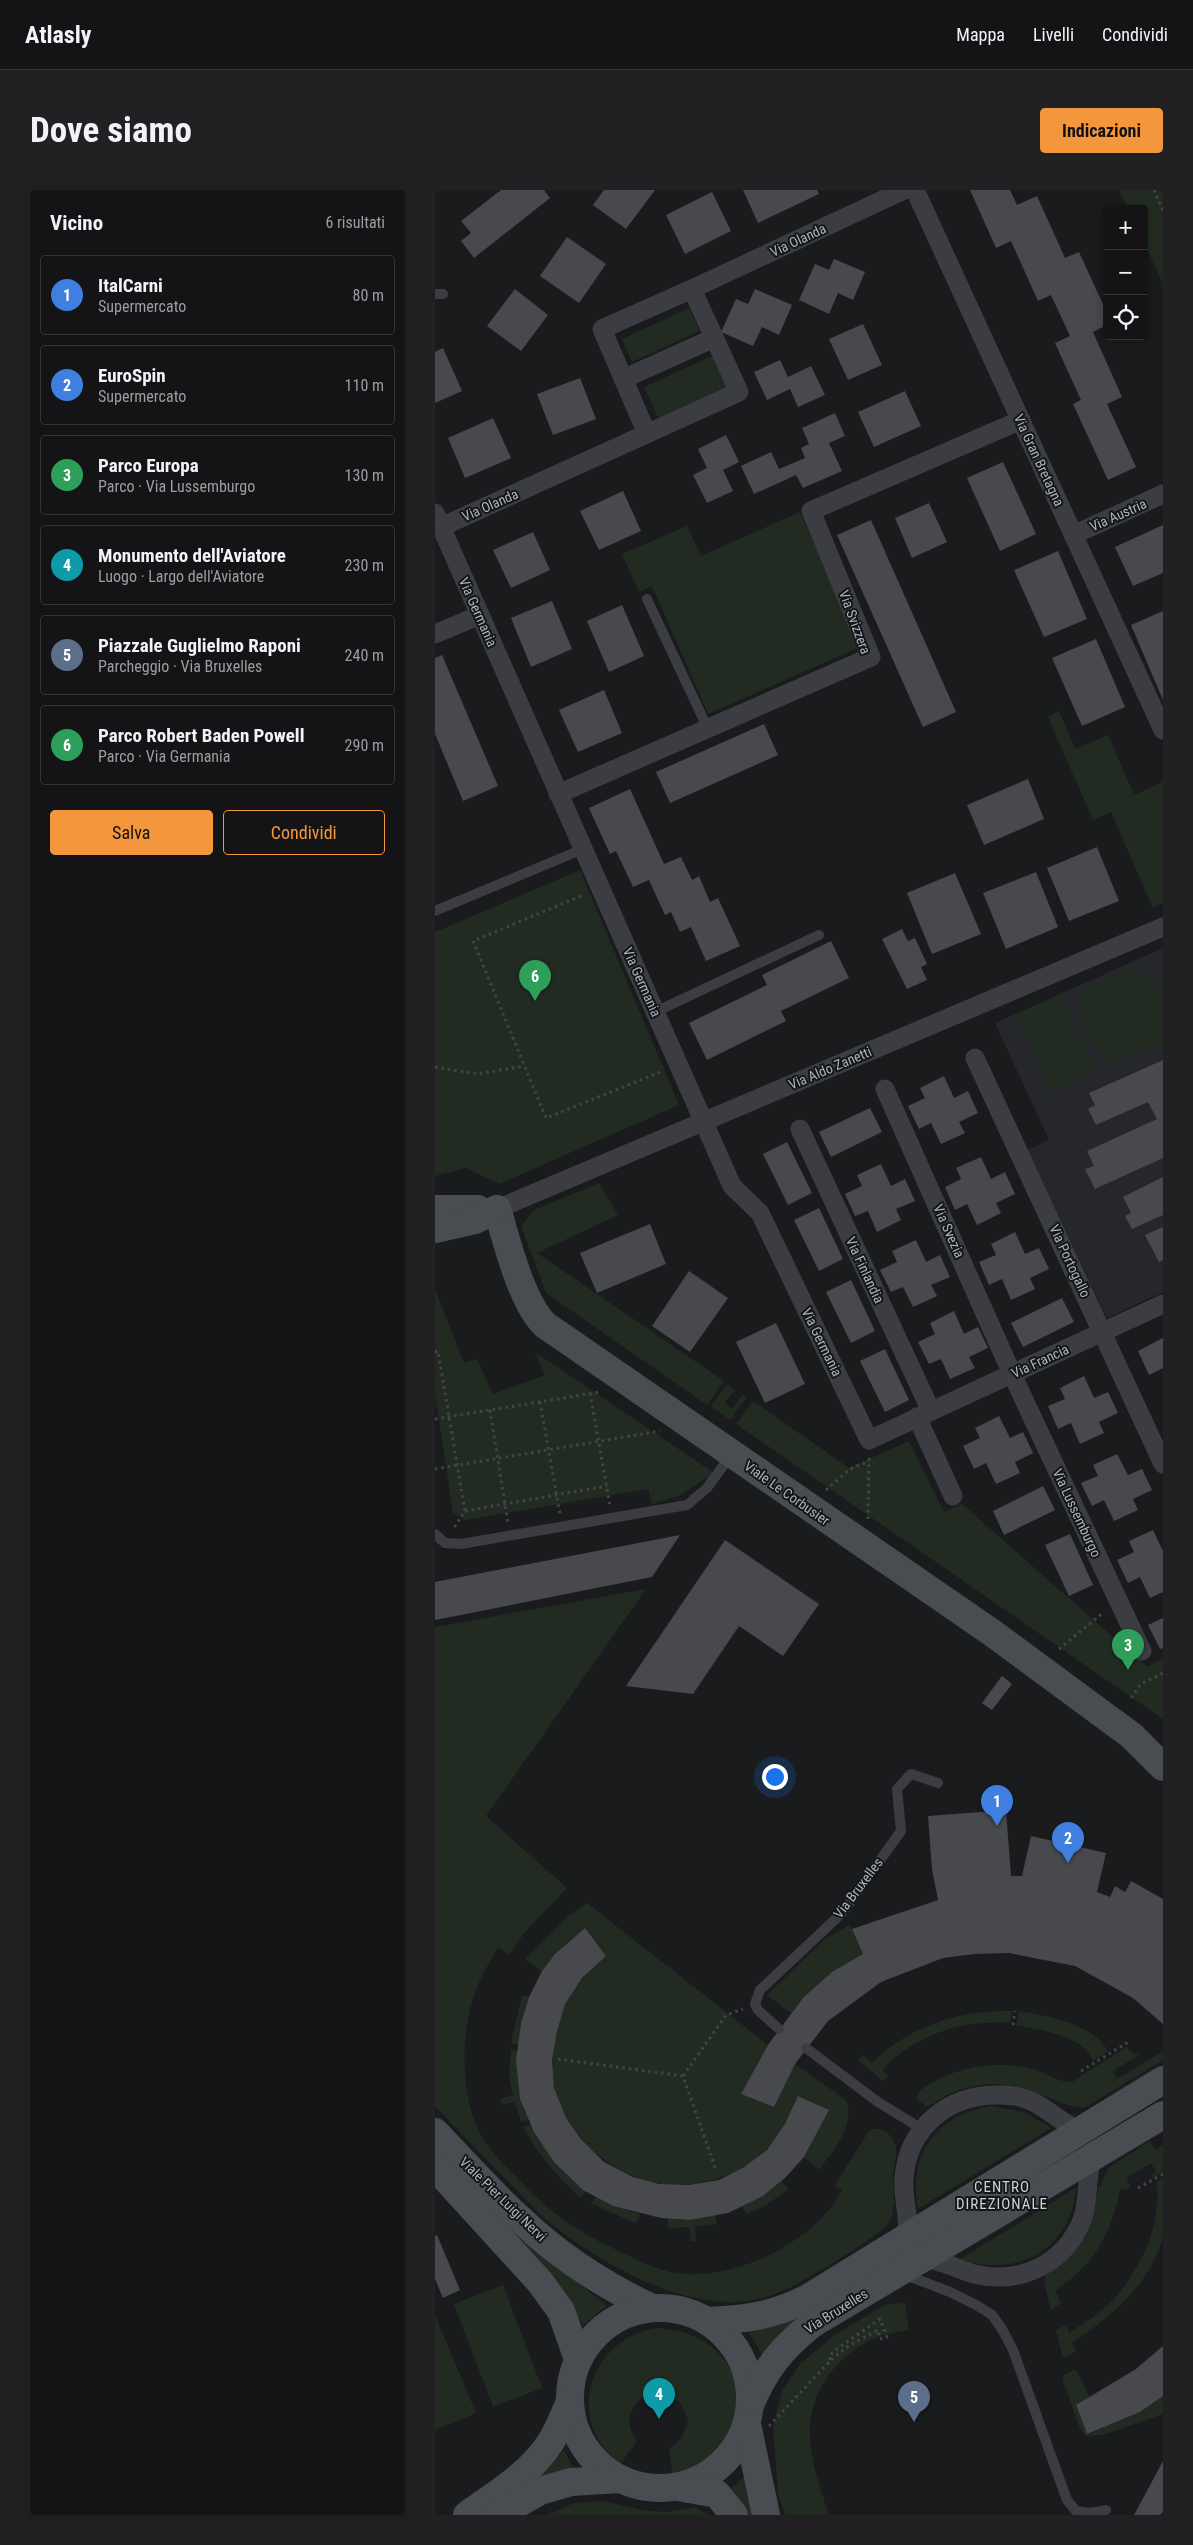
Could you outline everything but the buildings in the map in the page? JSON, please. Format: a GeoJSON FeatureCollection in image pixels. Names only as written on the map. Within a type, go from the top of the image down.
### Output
{"type":"FeatureCollection","features":[{"type":"Feature","properties":{"kind":"street","name":"Via Olanda"},"geometry":{"type":"LineString","coordinates":[[647,434],[602,329],[904,190]]}},
{"type":"Feature","properties":{"kind":"street","name":"Via Gran Bretagna"},"geometry":{"type":"LineString","coordinates":[[915,190],[1163,730]]}},
{"type":"Feature","properties":{"kind":"street","name":"Via Olanda"},"geometry":{"type":"LineString","coordinates":[[438,520],[647,434],[739,392],[692,289]]}},
{"type":"Feature","properties":{"kind":"street"},"geometry":{"type":"LineString","coordinates":[[623,379],[714,338]]}},
{"type":"Feature","properties":{"kind":"street","name":"Via Svizzera"},"geometry":{"type":"LineString","coordinates":[[558,794],[871,657],[811,512],[1021,420]]}},
{"type":"Feature","properties":{"kind":"street","name":"Via Austria"},"geometry":{"type":"LineString","coordinates":[[1073,535],[1163,494]]}},
{"type":"Feature","properties":{"kind":"street","name":"Via Germania"},"geometry":{"type":"LineString","coordinates":[[438,520],[732,1186],[760,1213],[869,1440]]}},
{"type":"Feature","properties":{"kind":"street"},"geometry":{"type":"LineString","coordinates":[[435,634],[480,615]]}},
{"type":"Feature","properties":{"kind":"street","name":"Via Aldo Zanetti"},"geometry":{"type":"LineString","coordinates":[[497,1208],[1163,927]]}},
{"type":"Feature","properties":{"kind":"street","name":"Via Portogallo"},"geometry":{"type":"LineString","coordinates":[[975,1058],[1163,1464]]}},
{"type":"Feature","properties":{"kind":"street","name":"Via Svezia"},"geometry":{"type":"LineString","coordinates":[[885,1089],[1012,1374]]}},
{"type":"Feature","properties":{"kind":"street","name":"Via Finlandia"},"geometry":{"type":"LineString","coordinates":[[800,1129],[924,1414]]}},
{"type":"Feature","properties":{"kind":"street"},"geometry":{"type":"LineString","coordinates":[[435,1208],[497,1208]]}},
{"type":"Feature","properties":{"kind":"street"},"geometry":{"type":"LineString","coordinates":[[435,1229],[475,1220],[497,1208]]}},
{"type":"Feature","properties":{"kind":"street","name":"Viale Le Corbusier"},"geometry":{"type":"LineString","coordinates":[[497,1208],[527,1299],[537,1318],[690,1426],[991,1632],[1132,1736],[1163,1754]]}},
{"type":"Feature","properties":{"kind":"street","name":"Via Francia"},"geometry":{"type":"LineString","coordinates":[[869,1440],[1163,1304]]}},
{"type":"Feature","properties":{"kind":"street","name":"Via Lussemburgo"},"geometry":{"type":"LineString","coordinates":[[1012,1374],[1142,1651]]}},
{"type":"Feature","properties":{"kind":"street"},"geometry":{"type":"LineString","coordinates":[[924,1414],[953,1496]]}},
{"type":"Feature","properties":{"kind":"street","name":"Viale Le Corbusier"},"geometry":{"type":"LineString","coordinates":[[1132,1736],[1163,1767]]}},
{"type":"Feature","properties":{"kind":"street","name":"Via Bruxelles"},"geometry":{"type":"LineString","coordinates":[[679,2487],[694,2482],[712,2472],[726,2460],[755,2418],[760,2381],[773,2361],[796,2337],[829,2314],[900,2273],[915,2249],[1081,2131],[1163,2080]]}},
{"type":"Feature","properties":{"kind":"street"},"geometry":{"type":"LineString","coordinates":[[1081,2131],[1028,2099],[992,2095],[969,2097],[944,2108],[922,2129],[907,2158],[904,2178],[904,2202],[915,2249],[934,2260],[976,2274],[1002,2278],[1014,2277],[1039,2268],[1066,2246],[1083,2219],[1089,2187],[1090,2164],[1093,2156]]}},
{"type":"Feature","properties":{"kind":"street","name":"Via Bruxelles"},"geometry":{"type":"LineString","coordinates":[[707,2321],[755,2318],[792,2306],[915,2249],[1093,2156],[1163,2115]]}},
{"type":"Feature","properties":{"kind":"street","name":"Viale Pier Luigi Nervi"},"geometry":{"type":"LineString","coordinates":[[435,2132],[534,2231],[604,2282],[652,2308]]}},
{"type":"Feature","properties":{"kind":"street","name":"Viale Pier Luigi Nervi"},"geometry":{"type":"LineString","coordinates":[[435,2167],[551,2296],[561,2310],[569,2327],[578,2359]]}},
{"type":"Feature","properties":{"kind":"street"},"geometry":{"type":"LineString","coordinates":[[467,2515],[514,2481],[532,2465],[549,2445],[569,2404],[573,2372],[578,2359],[598,2332],[618,2318],[634,2311],[670,2308],[689,2312],[707,2321],[727,2337],[738,2352],[745,2367],[750,2387],[767,2515]]}},
{"type":"Feature","properties":{"kind":"street"},"geometry":{"type":"LineString","coordinates":[[569,2404],[576,2432],[584,2448],[599,2466],[619,2479],[644,2487],[679,2487],[717,2494],[733,2515]]}},
{"type":"Feature","properties":{"kind":"street"},"geometry":{"type":"LineString","coordinates":[[498,2515],[540,2491],[571,2482],[619,2479]]}},
{"type":"Feature","properties":{"kind":"lane"},"geometry":{"type":"LineString","coordinates":[[647,599],[708,729]]}},
{"type":"Feature","properties":{"kind":"lane"},"geometry":{"type":"LineString","coordinates":[[435,911],[583,849]]}},
{"type":"Feature","properties":{"kind":"lane"},"geometry":{"type":"LineString","coordinates":[[655,1012],[819,935]]}},
{"type":"Feature","properties":{"kind":"lane"},"geometry":{"type":"LineString","coordinates":[[435,1534],[445,1543],[461,1544],[687,1504],[707,1488],[731,1454]]}},
{"type":"Feature","properties":{"kind":"lane","name":"Via Bruxelles"},"geometry":{"type":"LineString","coordinates":[[755,2004],[760,1990],[841,1913],[901,1831],[897,1789],[911,1774],[938,1783]]}},
{"type":"Feature","properties":{"kind":"lane"},"geometry":{"type":"LineString","coordinates":[[755,2004],[758,2010],[779,2029]]}},
{"type":"Feature","properties":{"kind":"lane"},"geometry":{"type":"LineString","coordinates":[[806,2048],[879,2102],[922,2129]]}},
{"type":"Feature","properties":{"kind":"lane"},"geometry":{"type":"LineString","coordinates":[[900,2273],[951,2292],[992,2316],[1013,2350],[1067,2500],[1076,2511],[1091,2513],[1106,2510]]}},
{"type":"Feature","properties":{"kind":"path"},"geometry":{"type":"LineString","coordinates":[[1154,190],[1163,211]]}},
{"type":"Feature","properties":{"kind":"path"},"geometry":{"type":"LineString","coordinates":[[581,896],[473,941],[546,1118],[665,1070]]}},
{"type":"Feature","properties":{"kind":"path"},"geometry":{"type":"LineString","coordinates":[[435,1066],[477,1074],[525,1066]]}},
{"type":"Feature","properties":{"kind":"path"},"geometry":{"type":"LineString","coordinates":[[435,1352],[438,1351],[465,1511],[445,1543]]}},
{"type":"Feature","properties":{"kind":"path"},"geometry":{"type":"LineString","coordinates":[[435,1419],[633,1386]]}},
{"type":"Feature","properties":{"kind":"path"},"geometry":{"type":"LineString","coordinates":[[590,1393],[613,1518]]}},
{"type":"Feature","properties":{"kind":"path"},"geometry":{"type":"LineString","coordinates":[[539,1402],[562,1526]]}},
{"type":"Feature","properties":{"kind":"path"},"geometry":{"type":"LineString","coordinates":[[490,1410],[510,1536]]}},
{"type":"Feature","properties":{"kind":"path"},"geometry":{"type":"LineString","coordinates":[[435,1469],[690,1426]]}},
{"type":"Feature","properties":{"kind":"path"},"geometry":{"type":"LineString","coordinates":[[868,1519],[869,1440]]}},
{"type":"Feature","properties":{"kind":"path"},"geometry":{"type":"LineString","coordinates":[[826,1490],[850,1469],[869,1461]]}},
{"type":"Feature","properties":{"kind":"path"},"geometry":{"type":"LineString","coordinates":[[465,1511],[607,1486]]}},
{"type":"Feature","properties":{"kind":"path"},"geometry":{"type":"LineString","coordinates":[[1059,1649],[1118,1600]]}},
{"type":"Feature","properties":{"kind":"path"},"geometry":{"type":"LineString","coordinates":[[1131,1698],[1141,1684],[1163,1673]]}},
{"type":"Feature","properties":{"kind":"path"},"geometry":{"type":"LineString","coordinates":[[683,2076],[726,2016],[755,2004]]}},
{"type":"Feature","properties":{"kind":"path"},"geometry":{"type":"LineString","coordinates":[[1013,2025],[1015,2011]]}},
{"type":"Feature","properties":{"kind":"path"},"geometry":{"type":"LineString","coordinates":[[1081,2071],[1130,2041]]}},
{"type":"Feature","properties":{"kind":"path"},"geometry":{"type":"LineString","coordinates":[[558,2058],[683,2076]]}},
{"type":"Feature","properties":{"kind":"path"},"geometry":{"type":"LineString","coordinates":[[683,2076],[716,2170]]}},
{"type":"Feature","properties":{"kind":"path"},"geometry":{"type":"LineString","coordinates":[[1138,2188],[1163,2174]]}},
{"type":"Feature","properties":{"kind":"path"},"geometry":{"type":"LineString","coordinates":[[755,2418],[831,2360],[849,2345],[878,2330],[880,2339],[887,2337],[880,2319],[843,2343],[829,2357],[831,2360]]}},
{"type":"Feature","properties":{"kind":"shaded area"},"geometry":{"type":"Polygon","coordinates":[[[1119,190],[1163,190],[1163,284],[1148,252],[1148,205],[1126,205],[1119,190]]]}},
{"type":"Feature","properties":{"kind":"shaded area"},"geometry":{"type":"Polygon","coordinates":[[[689,308],[700,331],[632,362],[622,339],[689,308]]]}},
{"type":"Feature","properties":{"kind":"shaded area"},"geometry":{"type":"Polygon","coordinates":[[[712,356],[727,388],[659,420],[644,387],[712,356]]]}},
{"type":"Feature","properties":{"kind":"shaded area"},"geometry":{"type":"Polygon","coordinates":[[[800,512],[860,647],[708,714],[652,586],[639,592],[622,554],[687,526],[701,556],[800,512]]]}},
{"type":"Feature","properties":{"kind":"shaded area"},"geometry":{"type":"Polygon","coordinates":[[[1059,711],[1075,749],[1108,735],[1134,795],[1163,782],[1163,903],[1153,908],[1111,812],[1093,820],[1048,717],[1059,711]]]}},
{"type":"Feature","properties":{"kind":"shaded area"},"geometry":{"type":"Polygon","coordinates":[[[580,870],[679,1105],[499,1184],[466,1168],[435,1176],[435,932],[580,870]]]}},
{"type":"Feature","properties":{"kind":"shaded area"},"geometry":{"type":"Polygon","coordinates":[[[1163,948],[1163,1292],[1107,1318],[1028,1150],[1049,1140],[995,1023],[1163,948]]]}},
{"type":"Feature","properties":{"kind":"shaded area"},"geometry":{"type":"Polygon","coordinates":[[[1135,968],[1163,992],[1163,1042],[1113,1064],[1084,1034],[1081,991],[1135,968]]]}},
{"type":"Feature","properties":{"kind":"shaded area"},"geometry":{"type":"Polygon","coordinates":[[[1062,994],[1095,1071],[1049,1091],[1016,1014],[1062,994]]]}},
{"type":"Feature","properties":{"kind":"shaded area"},"geometry":{"type":"Polygon","coordinates":[[[599,1183],[618,1215],[537,1253],[724,1381],[707,1405],[546,1293],[521,1226],[534,1210],[599,1183]]]}},
{"type":"Feature","properties":{"kind":"shaded area"},"geometry":{"type":"Polygon","coordinates":[[[435,1289],[464,1363],[477,1359],[493,1394],[545,1375],[535,1352],[714,1473],[679,1496],[652,1504],[648,1489],[465,1520],[453,1513],[435,1395],[435,1289]]]}},
{"type":"Feature","properties":{"kind":"shaded area"},"geometry":{"type":"Polygon","coordinates":[[[727,1384],[735,1390],[725,1403],[732,1409],[743,1394],[747,1397],[730,1420],[711,1406],[727,1384]]]}},
{"type":"Feature","properties":{"kind":"shaded area"},"geometry":{"type":"Polygon","coordinates":[[[753,1401],[849,1468],[909,1441],[944,1512],[962,1504],[1147,1667],[1163,1658],[1163,1719],[736,1424],[753,1401]]]}},
{"type":"Feature","properties":{"kind":"shaded area"},"geometry":{"type":"Polygon","coordinates":[[[646,1589],[486,1816],[567,1888],[526,1931],[509,1954],[498,1948],[482,1975],[472,2000],[468,2017],[465,2054],[467,2090],[475,2122],[489,2148],[548,2208],[572,2226],[613,2248],[655,2267],[682,2274],[719,2272],[731,2269],[777,2251],[797,2239],[822,2218],[836,2200],[842,2190],[835,2185],[869,2131],[878,2129],[887,2132],[896,2147],[893,2176],[894,2205],[890,2221],[874,2236],[825,2268],[787,2289],[758,2299],[732,2302],[705,2300],[678,2293],[650,2283],[598,2257],[541,2215],[435,2106],[435,1627],[646,1589]]]}},
{"type":"Feature","properties":{"kind":"shaded area"},"geometry":{"type":"Polygon","coordinates":[[[587,1903],[768,2045],[741,2094],[774,2107],[795,2064],[846,2100],[848,2119],[846,2128],[819,2170],[804,2157],[829,2110],[799,2096],[789,2118],[765,2151],[742,2168],[717,2179],[692,2184],[666,2184],[641,2179],[617,2168],[595,2152],[576,2131],[563,2112],[556,2097],[552,2070],[555,2037],[568,1998],[577,1985],[606,1956],[585,1928],[555,1954],[542,1971],[525,1959],[567,1917],[587,1903]]]}},
{"type":"Feature","properties":{"kind":"shaded area"},"geometry":{"type":"Polygon","coordinates":[[[850,1925],[863,1954],[803,1998],[791,2013],[767,1995],[825,1939],[850,1925]]]}},
{"type":"Feature","properties":{"kind":"shaded area"},"geometry":{"type":"Polygon","coordinates":[[[522,1995],[529,1997],[518,2045],[511,2043],[522,1995]]]}},
{"type":"Feature","properties":{"kind":"shaded area"},"geometry":{"type":"Polygon","coordinates":[[[1012,2011],[1010,2023],[974,2024],[957,2027],[940,2032],[909,2047],[882,2070],[888,2076],[883,2081],[858,2060],[863,2055],[872,2063],[903,2039],[937,2022],[973,2013],[1012,2011]]]}},
{"type":"Feature","properties":{"kind":"shaded area"},"geometry":{"type":"Polygon","coordinates":[[[1019,2011],[1056,2018],[1080,2027],[1101,2041],[1108,2051],[1093,2061],[1088,2052],[1071,2040],[1060,2035],[1016,2025],[1019,2011]]]}},
{"type":"Feature","properties":{"kind":"shaded area"},"geometry":{"type":"Polygon","coordinates":[[[1126,2047],[1139,2055],[1113,2071],[1117,2079],[1163,2051],[1163,2060],[1084,2108],[1066,2104],[1014,2086],[992,2084],[958,2090],[927,2107],[916,2098],[922,2089],[943,2077],[968,2068],[981,2066],[1020,2066],[1038,2070],[1062,2081],[1072,2082],[1126,2047]]]}},
{"type":"Feature","properties":{"kind":"shaded area"},"geometry":{"type":"Polygon","coordinates":[[[511,2049],[517,2051],[529,2120],[521,2122],[515,2102],[502,2105],[501,2098],[513,2096],[509,2077],[511,2049]]]}},
{"type":"Feature","properties":{"kind":"shaded area"},"geometry":{"type":"Polygon","coordinates":[[[992,2106],[1024,2112],[1051,2128],[918,2209],[917,2171],[922,2154],[930,2140],[956,2118],[973,2110],[992,2106]]]}},
{"type":"Feature","properties":{"kind":"shaded area"},"geometry":{"type":"Polygon","coordinates":[[[531,2124],[586,2191],[581,2198],[556,2174],[535,2147],[523,2127],[531,2124]]]}},
{"type":"Feature","properties":{"kind":"shaded area"},"geometry":{"type":"Polygon","coordinates":[[[1150,2141],[1156,2150],[1163,2145],[1163,2172],[1152,2178],[1151,2175],[1156,2172],[1151,2163],[1126,2178],[1131,2188],[1120,2190],[1111,2222],[1098,2248],[1090,2260],[1069,2281],[1055,2291],[1061,2303],[1051,2310],[1045,2286],[1045,2273],[1095,2205],[1098,2187],[1101,2186],[1108,2168],[1150,2141]]]}},
{"type":"Feature","properties":{"kind":"shaded area"},"geometry":{"type":"Polygon","coordinates":[[[1163,2178],[1163,2236],[1158,2253],[1150,2268],[1128,2298],[1086,2333],[1072,2342],[1076,2351],[1063,2358],[1056,2330],[1066,2325],[1069,2333],[1105,2308],[1125,2286],[1141,2259],[1148,2244],[1156,2213],[1156,2182],[1163,2178]]]}},
{"type":"Feature","properties":{"kind":"shaded area"},"geometry":{"type":"Polygon","coordinates":[[[781,2181],[789,2189],[763,2207],[746,2214],[742,2206],[763,2196],[781,2181]]]}},
{"type":"Feature","properties":{"kind":"shaded area"},"geometry":{"type":"Polygon","coordinates":[[[1076,2188],[1072,2210],[1064,2228],[1052,2243],[1037,2254],[1020,2262],[1001,2265],[981,2264],[960,2259],[1076,2188]]]}},
{"type":"Feature","properties":{"kind":"shaded area"},"geometry":{"type":"Polygon","coordinates":[[[481,2191],[557,2266],[607,2306],[583,2325],[481,2191]]]}},
{"type":"Feature","properties":{"kind":"shaded area"},"geometry":{"type":"Polygon","coordinates":[[[596,2197],[613,2206],[640,2214],[636,2223],[591,2204],[596,2197]]]}},
{"type":"Feature","properties":{"kind":"shaded area"},"geometry":{"type":"Polygon","coordinates":[[[715,2215],[717,2224],[695,2226],[696,2241],[691,2241],[689,2227],[668,2228],[668,2219],[690,2220],[715,2215]]]}},
{"type":"Feature","properties":{"kind":"shaded area"},"geometry":{"type":"Polygon","coordinates":[[[503,2285],[542,2388],[493,2407],[454,2304],[503,2285]]]}},
{"type":"Feature","properties":{"kind":"shaded area"},"geometry":{"type":"Polygon","coordinates":[[[905,2303],[909,2330],[879,2336],[861,2346],[837,2365],[819,2391],[814,2405],[810,2437],[812,2457],[829,2515],[785,2515],[778,2494],[773,2427],[782,2391],[800,2364],[835,2335],[886,2304],[905,2303]]]}},
{"type":"Feature","properties":{"kind":"shaded area"},"geometry":{"type":"Polygon","coordinates":[[[435,2315],[476,2413],[435,2430],[435,2315]]]}},
{"type":"Feature","properties":{"kind":"shaded area"},"geometry":{"type":"Polygon","coordinates":[[[802,2315],[765,2362],[747,2330],[802,2315]]]}},
{"type":"Feature","properties":{"kind":"shaded area"},"geometry":{"type":"Polygon","coordinates":[[[658,2328],[692,2335],[717,2351],[732,2373],[738,2397],[735,2423],[724,2447],[703,2466],[673,2478],[669,2449],[681,2439],[688,2422],[681,2405],[671,2396],[659,2393],[647,2396],[637,2403],[631,2413],[630,2426],[637,2441],[621,2463],[603,2446],[592,2426],[589,2405],[592,2383],[601,2364],[615,2347],[634,2335],[658,2328]]]}},
{"type":"Feature","properties":{"kind":"shaded area"},"geometry":{"type":"Polygon","coordinates":[[[1073,2370],[1077,2371],[1090,2398],[1076,2406],[1087,2434],[1140,2412],[1163,2396],[1163,2414],[1103,2435],[1087,2436],[1081,2431],[1063,2381],[1063,2376],[1073,2370]]]}},
{"type":"Feature","properties":{"kind":"shaded area"},"geometry":{"type":"Polygon","coordinates":[[[564,2450],[574,2470],[528,2485],[548,2468],[564,2450]]]}},
{"type":"Feature","properties":{"kind":"shaded area"},"geometry":{"type":"Polygon","coordinates":[[[748,2473],[755,2515],[749,2515],[731,2489],[748,2473]]]}},
{"type":"Feature","properties":{"kind":"shaded area"},"geometry":{"type":"Polygon","coordinates":[[[602,2501],[643,2510],[666,2512],[695,2507],[708,2515],[546,2515],[574,2503],[602,2501]]]}},
{"type":"Feature","properties":{"kind":"place","name":"Parco Robert Baden Powell"},"geometry":{"type":"Point","coordinates":[535,1001]}},
{"type":"Feature","properties":{"kind":"place","name":"Parco Europa"},"geometry":{"type":"Point","coordinates":[1128,1670]}},
{"type":"Feature","properties":{"kind":"place","name":"ItalCarni"},"geometry":{"type":"Point","coordinates":[997,1826]}},
{"type":"Feature","properties":{"kind":"place","name":"EuroSpin"},"geometry":{"type":"Point","coordinates":[1068,1863]}},
{"type":"Feature","properties":{"kind":"place","name":"Monumento dell'Aviatore"},"geometry":{"type":"Point","coordinates":[659,2419]}},
{"type":"Feature","properties":{"kind":"place","name":"Piazzale Guglielmo Raponi"},"geometry":{"type":"Point","coordinates":[914,2422]}},
{"type":"Feature","properties":{"kind":"district","name":"CENTRO DIREZIONALE"},"geometry":{"type":"Point","coordinates":[1002,2196]}}]}
